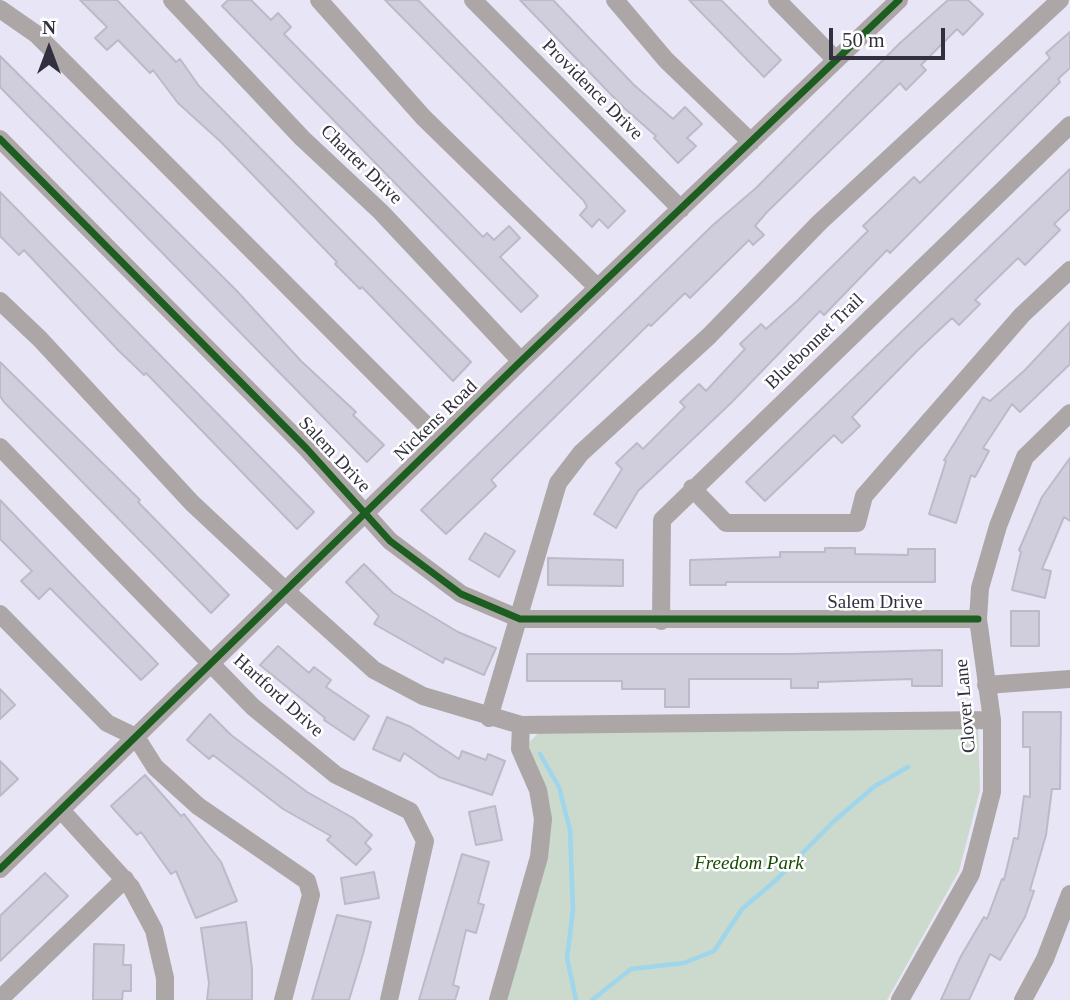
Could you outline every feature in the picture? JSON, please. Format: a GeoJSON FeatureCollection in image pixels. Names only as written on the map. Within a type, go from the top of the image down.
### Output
{"type":"FeatureCollection","features":[{"type":"Feature","properties":{"kind":"street","name":"Charter Drive"},"geometry":{"type":"LineString","coordinates":[[172,0],[302,138],[382,212],[521,361]]}},
{"type":"Feature","properties":{"kind":"street"},"geometry":{"type":"LineString","coordinates":[[319,0],[423,117],[598,288]]}},
{"type":"Feature","properties":{"kind":"street","name":"Providence Drive"},"geometry":{"type":"LineString","coordinates":[[473,0],[681,209]]}},
{"type":"Feature","properties":{"kind":"street"},"geometry":{"type":"LineString","coordinates":[[615,0],[666,60],[751,142]]}},
{"type":"Feature","properties":{"kind":"street"},"geometry":{"type":"LineString","coordinates":[[777,0],[836,60]]}},
{"type":"Feature","properties":{"kind":"street","name":"Nickens Road"},"geometry":{"type":"LineString","coordinates":[[0,869],[440,439],[899,0]]}},
{"type":"Feature","properties":{"kind":"street"},"geometry":{"type":"LineString","coordinates":[[489,718],[558,483],[581,453],[709,336],[820,222],[1060,0]]}},
{"type":"Feature","properties":{"kind":"street"},"geometry":{"type":"LineString","coordinates":[[0,9],[36,34],[440,439]]}},
{"type":"Feature","properties":{"kind":"street","name":"Bluebonnet Trail"},"geometry":{"type":"LineString","coordinates":[[661,621],[662,520],[692,488],[1070,125]]}},
{"type":"Feature","properties":{"kind":"street","name":"Salem Drive"},"geometry":{"type":"LineString","coordinates":[[0,139],[307,449],[390,541],[432,575],[461,594],[520,619],[978,619]]}},
{"type":"Feature","properties":{"kind":"street"},"geometry":{"type":"LineString","coordinates":[[692,488],[726,523],[857,523],[864,496],[1022,316],[1070,270]]}},
{"type":"Feature","properties":{"kind":"street"},"geometry":{"type":"LineString","coordinates":[[0,301],[40,339],[192,503],[285,590],[374,670],[423,696],[489,718],[521,725],[992,720]]}},
{"type":"Feature","properties":{"kind":"street","name":"Clover Lane"},"geometry":{"type":"LineString","coordinates":[[900,1000],[971,874],[992,792],[992,720],[978,619],[980,588],[998,526],[1026,457],[1070,413]]}},
{"type":"Feature","properties":{"kind":"street","name":"Hartford Drive"},"geometry":{"type":"LineString","coordinates":[[0,447],[253,707],[336,775],[410,811],[425,841],[389,1000]]}},
{"type":"Feature","properties":{"kind":"street"},"geometry":{"type":"LineString","coordinates":[[0,614],[107,723],[136,737],[155,767],[198,806],[307,881],[311,895],[283,1000]]}},
{"type":"Feature","properties":{"kind":"street"},"geometry":{"type":"LineString","coordinates":[[986,685],[1070,678]]}},
{"type":"Feature","properties":{"kind":"street"},"geometry":{"type":"LineString","coordinates":[[498,1000],[539,857],[543,819],[538,790],[520,749],[521,725]]}},
{"type":"Feature","properties":{"kind":"street"},"geometry":{"type":"LineString","coordinates":[[61,810],[125,880],[155,930],[165,978],[165,1000]]}},
{"type":"Feature","properties":{"kind":"street"},"geometry":{"type":"LineString","coordinates":[[0,999],[125,880]]}},
{"type":"Feature","properties":{"kind":"street"},"geometry":{"type":"LineString","coordinates":[[1023,1000],[1045,959],[1070,894]]}},
{"type":"Feature","properties":{"kind":"green space","name":"Freedom Park"},"geometry":{"type":"Polygon","coordinates":[[[978,725],[980,790],[959,871],[887,1000],[497,1000],[542,809],[522,750],[544,727],[978,725]]]}},
{"type":"Feature","properties":{"kind":"building"},"geometry":{"type":"Polygon","coordinates":[[[80,0],[117,0],[176,62],[180,59],[199,86],[471,362],[453,381],[362,287],[360,289],[335,264],[337,262],[221,142],[178,103],[153,70],[150,73],[118,40],[107,50],[95,38],[107,27],[80,0]]]}},
{"type":"Feature","properties":{"kind":"building"},"geometry":{"type":"Polygon","coordinates":[[[228,0],[251,0],[271,20],[278,13],[291,27],[284,34],[483,237],[487,233],[494,240],[509,226],[520,238],[500,257],[538,296],[521,312],[222,6],[228,0]]]}},
{"type":"Feature","properties":{"kind":"building"},"geometry":{"type":"Polygon","coordinates":[[[385,0],[418,0],[625,211],[608,228],[599,219],[592,227],[580,215],[587,207],[584,201],[385,0]]]}},
{"type":"Feature","properties":{"kind":"building"},"geometry":{"type":"Polygon","coordinates":[[[520,0],[553,0],[634,85],[673,119],[685,107],[702,124],[687,138],[696,146],[678,163],[654,138],[656,136],[623,107],[520,0]]]}},
{"type":"Feature","properties":{"kind":"building"},"geometry":{"type":"Polygon","coordinates":[[[689,0],[721,0],[781,60],[764,77],[689,0]]]}},
{"type":"Feature","properties":{"kind":"building"},"geometry":{"type":"Polygon","coordinates":[[[948,0],[968,0],[983,14],[963,35],[957,29],[921,65],[926,70],[906,90],[900,83],[767,212],[755,226],[764,235],[753,245],[749,240],[690,298],[685,293],[651,326],[649,324],[491,480],[496,486],[446,534],[421,510],[713,225],[756,188],[900,43],[948,0]]]}},
{"type":"Feature","properties":{"kind":"building"},"geometry":{"type":"Polygon","coordinates":[[[1070,32],[1070,68],[1058,79],[1060,82],[890,253],[887,250],[824,315],[820,311],[731,403],[638,491],[616,528],[594,514],[622,469],[616,463],[637,443],[643,449],[685,407],[680,402],[699,384],[706,391],[745,349],[740,344],[761,324],[766,329],[797,301],[868,231],[863,226],[914,177],[920,183],[1050,58],[1046,53],[1070,32]]]}},
{"type":"Feature","properties":{"kind":"building"},"geometry":{"type":"Polygon","coordinates":[[[0,56],[236,290],[301,361],[356,412],[353,415],[384,445],[367,462],[0,87],[0,56]]]}},
{"type":"Feature","properties":{"kind":"building"},"geometry":{"type":"Polygon","coordinates":[[[1070,169],[1070,209],[1054,224],[1060,230],[1025,265],[1018,258],[975,300],[980,304],[959,325],[952,318],[919,349],[852,417],[860,426],[842,443],[834,435],[765,501],[746,482],[1070,169]]]}},
{"type":"Feature","properties":{"kind":"building"},"geometry":{"type":"Polygon","coordinates":[[[0,192],[314,512],[297,529],[146,373],[144,375],[118,350],[24,250],[19,255],[0,236],[0,192]]]}},
{"type":"Feature","properties":{"kind":"building"},"geometry":{"type":"Polygon","coordinates":[[[1070,322],[1070,364],[1020,412],[1012,404],[983,448],[989,451],[975,477],[971,475],[956,523],[929,514],[946,461],[944,460],[983,397],[990,401],[1025,370],[1070,322]]]}},
{"type":"Feature","properties":{"kind":"building"},"geometry":{"type":"Polygon","coordinates":[[[0,362],[140,500],[138,502],[229,595],[211,613],[4,402],[0,396],[0,362]]]}},
{"type":"Feature","properties":{"kind":"building"},"geometry":{"type":"Polygon","coordinates":[[[1070,458],[1070,521],[1064,517],[1042,569],[1051,571],[1045,598],[1012,590],[1021,552],[1019,550],[1042,497],[1070,458]]]}},
{"type":"Feature","properties":{"kind":"building"},"geometry":{"type":"Polygon","coordinates":[[[0,500],[158,664],[141,680],[50,588],[39,599],[21,581],[32,571],[0,539],[0,500]]]}},
{"type":"Feature","properties":{"kind":"building"},"geometry":{"type":"Polygon","coordinates":[[[485,533],[515,551],[499,577],[469,559],[485,533]]]}},
{"type":"Feature","properties":{"kind":"building"},"geometry":{"type":"Polygon","coordinates":[[[825,548],[855,548],[855,554],[908,555],[908,549],[935,549],[935,582],[726,582],[726,585],[690,585],[690,560],[780,557],[780,552],[825,552],[825,548]]]}},
{"type":"Feature","properties":{"kind":"building"},"geometry":{"type":"Polygon","coordinates":[[[548,558],[623,560],[623,586],[548,585],[548,558]]]}},
{"type":"Feature","properties":{"kind":"building"},"geometry":{"type":"Polygon","coordinates":[[[364,564],[393,593],[458,632],[496,648],[484,675],[445,658],[443,663],[374,624],[379,616],[346,582],[364,564]]]}},
{"type":"Feature","properties":{"kind":"building"},"geometry":{"type":"Polygon","coordinates":[[[1011,611],[1039,611],[1039,646],[1011,646],[1011,611]]]}},
{"type":"Feature","properties":{"kind":"building"},"geometry":{"type":"Polygon","coordinates":[[[278,646],[309,673],[314,667],[331,680],[326,687],[369,716],[354,740],[324,720],[325,718],[260,665],[278,646]]]}},
{"type":"Feature","properties":{"kind":"building"},"geometry":{"type":"Polygon","coordinates":[[[942,650],[942,686],[912,686],[912,679],[818,682],[818,688],[791,688],[791,679],[689,679],[689,707],[665,707],[665,689],[622,689],[622,681],[527,681],[527,654],[791,654],[942,650]]]}},
{"type":"Feature","properties":{"kind":"building"},"geometry":{"type":"Polygon","coordinates":[[[0,689],[15,705],[0,719],[0,689]]]}},
{"type":"Feature","properties":{"kind":"building"},"geometry":{"type":"Polygon","coordinates":[[[1023,712],[1061,712],[1060,789],[1052,789],[1046,835],[1030,890],[1034,891],[1025,917],[1000,960],[990,954],[969,1000],[941,1000],[961,956],[984,917],[987,919],[1002,879],[1004,880],[1014,838],[1018,839],[1024,796],[1030,797],[1030,747],[1023,747],[1023,712]]]}},
{"type":"Feature","properties":{"kind":"building"},"geometry":{"type":"Polygon","coordinates":[[[210,714],[231,735],[307,792],[353,818],[372,835],[365,843],[371,849],[356,865],[327,840],[331,836],[283,809],[213,755],[209,759],[187,740],[210,714]]]}},
{"type":"Feature","properties":{"kind":"building"},"geometry":{"type":"Polygon","coordinates":[[[387,717],[411,727],[459,759],[462,751],[486,760],[488,754],[505,761],[492,795],[439,777],[404,753],[400,761],[373,749],[387,717]]]}},
{"type":"Feature","properties":{"kind":"building"},"geometry":{"type":"Polygon","coordinates":[[[0,761],[18,779],[0,796],[0,761]]]}},
{"type":"Feature","properties":{"kind":"building"},"geometry":{"type":"Polygon","coordinates":[[[145,775],[181,816],[184,814],[221,862],[237,901],[196,918],[176,871],[171,874],[141,832],[137,835],[111,806],[145,775]]]}},
{"type":"Feature","properties":{"kind":"building"},"geometry":{"type":"Polygon","coordinates":[[[495,806],[502,840],[476,845],[469,812],[495,806]]]}},
{"type":"Feature","properties":{"kind":"building"},"geometry":{"type":"Polygon","coordinates":[[[462,854],[489,862],[478,903],[484,905],[476,933],[466,930],[453,985],[459,987],[455,1000],[419,1000],[462,854]]]}},
{"type":"Feature","properties":{"kind":"building"},"geometry":{"type":"Polygon","coordinates":[[[374,872],[379,898],[345,904],[341,878],[374,872]]]}},
{"type":"Feature","properties":{"kind":"building"},"geometry":{"type":"Polygon","coordinates":[[[45,873],[68,896],[0,961],[0,916],[45,873]]]}},
{"type":"Feature","properties":{"kind":"building"},"geometry":{"type":"Polygon","coordinates":[[[337,915],[371,922],[363,954],[349,1000],[312,1000],[337,915]]]}},
{"type":"Feature","properties":{"kind":"building"},"geometry":{"type":"Polygon","coordinates":[[[246,922],[252,969],[252,1000],[207,1000],[209,983],[201,928],[246,922]]]}},
{"type":"Feature","properties":{"kind":"building"},"geometry":{"type":"Polygon","coordinates":[[[94,944],[124,945],[123,965],[131,965],[131,991],[123,991],[122,1000],[93,1000],[94,944]]]}},
{"type":"Feature","properties":{"kind":"waterway"},"geometry":{"type":"LineString","coordinates":[[540,754],[559,787],[570,830],[573,910],[567,958],[576,1000]]}},
{"type":"Feature","properties":{"kind":"waterway"},"geometry":{"type":"LineString","coordinates":[[592,1000],[631,969],[684,963],[714,951],[742,909],[775,881],[834,821],[875,786],[908,767]]}},
{"type":"Feature","properties":{"kind":"cycle path"},"geometry":{"type":"LineString","coordinates":[[0,869],[521,361],[899,0]]}},
{"type":"Feature","properties":{"kind":"cycle path"},"geometry":{"type":"LineString","coordinates":[[0,139],[307,449],[390,541],[461,594],[520,619],[978,619]]}}]}
